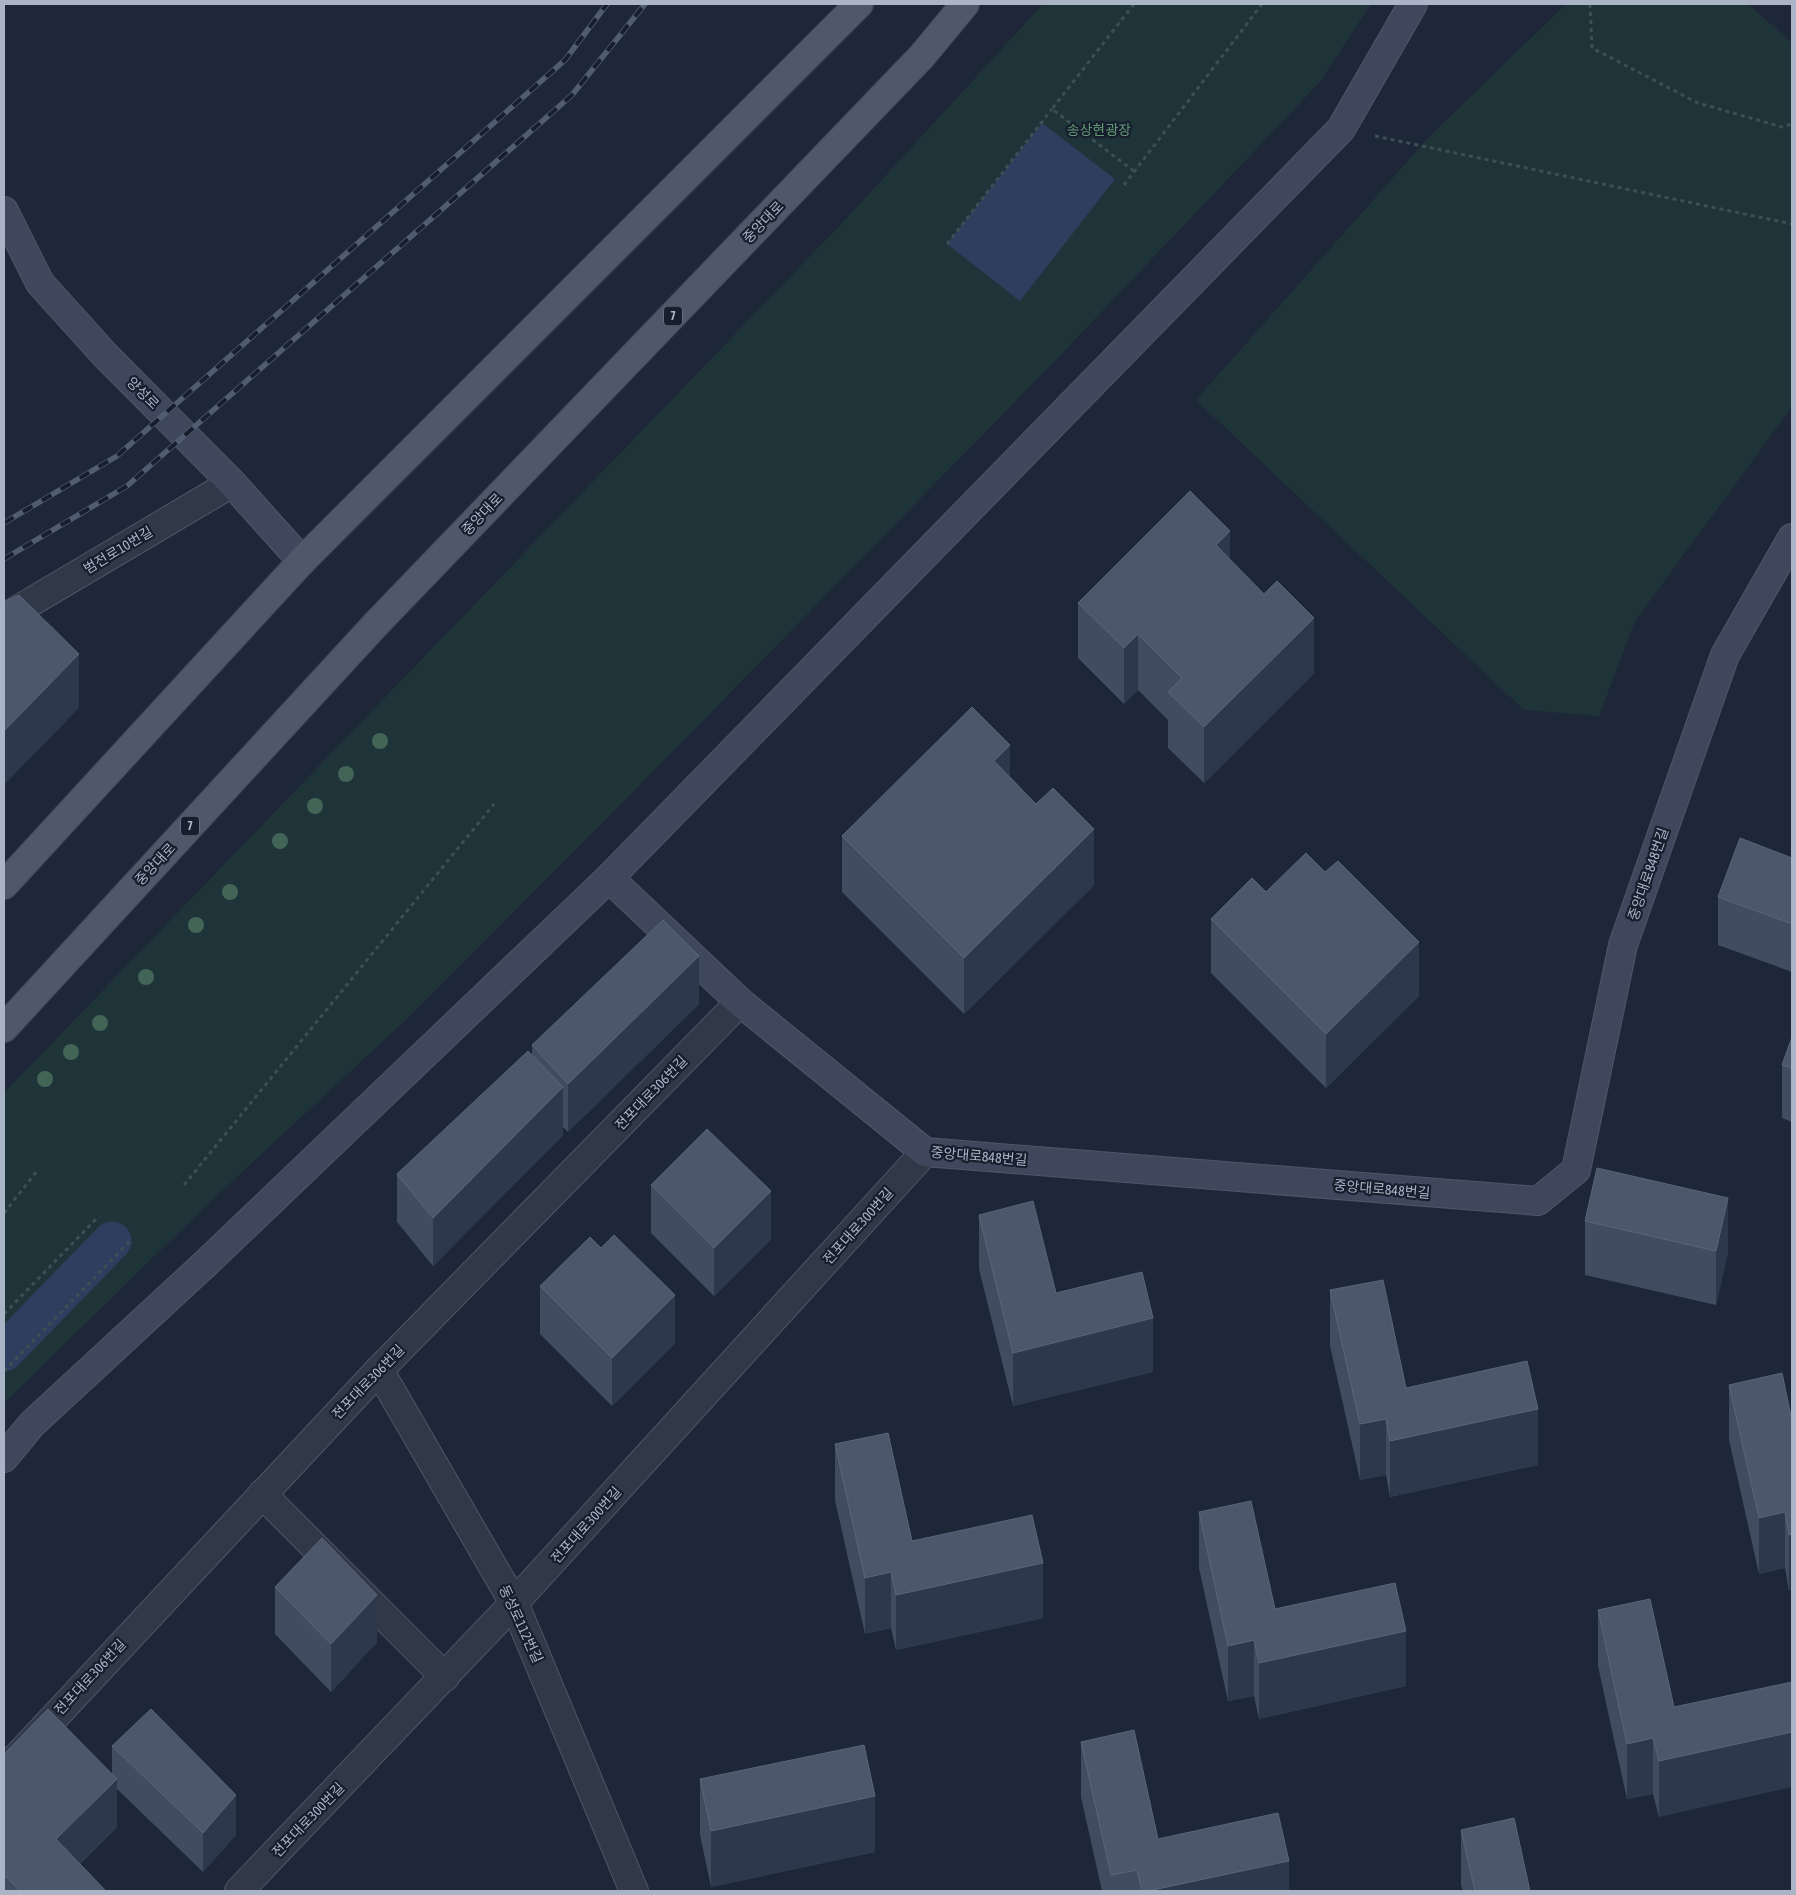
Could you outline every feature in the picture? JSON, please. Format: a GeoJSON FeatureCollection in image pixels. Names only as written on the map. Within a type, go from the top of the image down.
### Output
{"type":"FeatureCollection","features":[{"type":"Feature","properties":{"kind":"main road"},"geometry":{"type":"LineString","coordinates":[[4,885],[302,561],[859,4]]}},
{"type":"Feature","properties":{"kind":"main road","name":"중앙대로"},"geometry":{"type":"LineString","coordinates":[[4,1028],[376,624],[922,56],[965,4]]}},
{"type":"Feature","properties":{"kind":"street"},"geometry":{"type":"LineString","coordinates":[[4,1458],[32,1424],[205,1264],[609,878],[1341,129],[1414,4]]}},
{"type":"Feature","properties":{"kind":"street","name":"양성로"},"geometry":{"type":"LineString","coordinates":[[4,211],[40,283],[105,355],[232,483],[302,561]]}},
{"type":"Feature","properties":{"kind":"street","name":"범전로10번길"},"geometry":{"type":"LineString","coordinates":[[4,618],[232,483]]}},
{"type":"Feature","properties":{"kind":"street","name":"중앙대로848번길"},"geometry":{"type":"LineString","coordinates":[[609,878],[740,1002],[925,1152],[1538,1201],[1576,1170],[1623,945],[1725,655],[1792,538]]}},
{"type":"Feature","properties":{"kind":"street","name":"전포대로306번길"},"geometry":{"type":"LineString","coordinates":[[4,1770],[379,1370],[740,1002]]}},
{"type":"Feature","properties":{"kind":"street","name":"전포대로300번길"},"geometry":{"type":"LineString","coordinates":[[239,1891],[514,1604],[925,1152]]}},
{"type":"Feature","properties":{"kind":"street","name":"동성로112번길"},"geometry":{"type":"LineString","coordinates":[[379,1370],[514,1604],[634,1891]]}},
{"type":"Feature","properties":{"kind":"street"},"geometry":{"type":"LineString","coordinates":[[262,1494],[444,1677]]}},
{"type":"Feature","properties":{"kind":"path"},"geometry":{"type":"LineString","coordinates":[[947,244],[1134,4]]}},
{"type":"Feature","properties":{"kind":"path"},"geometry":{"type":"LineString","coordinates":[[1124,185],[1262,4]]}},
{"type":"Feature","properties":{"kind":"path"},"geometry":{"type":"LineString","coordinates":[[1590,4],[1592,48],[1698,103],[1782,127],[1792,124]]}},
{"type":"Feature","properties":{"kind":"path"},"geometry":{"type":"LineString","coordinates":[[1052,109],[1135,172]]}},
{"type":"Feature","properties":{"kind":"path"},"geometry":{"type":"LineString","coordinates":[[1341,129],[1792,224]]}},
{"type":"Feature","properties":{"kind":"path"},"geometry":{"type":"LineString","coordinates":[[184,1185],[494,804]]}},
{"type":"Feature","properties":{"kind":"path"},"geometry":{"type":"LineString","coordinates":[[4,1213],[37,1172]]}},
{"type":"Feature","properties":{"kind":"path"},"geometry":{"type":"LineString","coordinates":[[4,1314],[99,1216]]}},
{"type":"Feature","properties":{"kind":"path"},"geometry":{"type":"LineString","coordinates":[[4,1371],[132,1240]]}},
{"type":"Feature","properties":{"kind":"green space","name":"송상현광장"},"geometry":{"type":"Polygon","coordinates":[[[1043,4],[1371,4],[1319,83],[1052,364],[636,789],[410,1016],[210,1202],[4,1403],[4,1093],[845,220],[1043,4]]]}},
{"type":"Feature","properties":{"kind":"green space"},"geometry":{"type":"Polygon","coordinates":[[[1566,4],[1748,4],[1792,43],[1792,407],[1635,621],[1599,716],[1524,710],[1196,400],[1430,136],[1566,4]]]}},
{"type":"Feature","properties":{"kind":"water"},"geometry":{"type":"Polygon","coordinates":[[[1042,123],[1115,179],[1020,301],[947,244],[1042,123]]]}},
{"type":"Feature","properties":{"kind":"building"},"geometry":{"type":"Polygon","coordinates":[[[1190,491],[1230,531],[1216,545],[1264,594],[1277,581],[1314,618],[1204,727],[1168,692],[1182,678],[1138,634],[1124,648],[1078,603],[1190,491]]]}},
{"type":"Feature","properties":{"kind":"building"},"geometry":{"type":"Polygon","coordinates":[[[19,595],[79,654],[4,731],[4,602],[19,595]]]}},
{"type":"Feature","properties":{"kind":"building"},"geometry":{"type":"Polygon","coordinates":[[[972,707],[1010,745],[994,761],[1036,804],[1053,788],[1094,829],[964,958],[842,836],[972,707]]]}},
{"type":"Feature","properties":{"kind":"building"},"geometry":{"type":"Polygon","coordinates":[[[1740,838],[1792,858],[1792,924],[1718,897],[1740,838]]]}},
{"type":"Feature","properties":{"kind":"building"},"geometry":{"type":"Polygon","coordinates":[[[1306,853],[1325,872],[1338,861],[1419,942],[1326,1034],[1211,919],[1252,878],[1266,892],[1306,853]]]}},
{"type":"Feature","properties":{"kind":"building"},"geometry":{"type":"Polygon","coordinates":[[[663,920],[699,956],[568,1084],[532,1045],[663,920]]]}},
{"type":"Feature","properties":{"kind":"building"},"geometry":{"type":"Polygon","coordinates":[[[1792,1037],[1792,1068],[1782,1065],[1792,1037]]]}},
{"type":"Feature","properties":{"kind":"building"},"geometry":{"type":"Polygon","coordinates":[[[528,1051],[563,1087],[433,1218],[397,1174],[528,1051]]]}},
{"type":"Feature","properties":{"kind":"building"},"geometry":{"type":"Polygon","coordinates":[[[707,1129],[771,1191],[714,1248],[651,1185],[707,1129]]]}},
{"type":"Feature","properties":{"kind":"building"},"geometry":{"type":"Polygon","coordinates":[[[1597,1168],[1728,1198],[1716,1251],[1585,1221],[1597,1168]]]}},
{"type":"Feature","properties":{"kind":"building"},"geometry":{"type":"Polygon","coordinates":[[[1033,1201],[1056,1293],[1142,1272],[1153,1318],[1013,1353],[979,1215],[1033,1201]]]}},
{"type":"Feature","properties":{"kind":"building"},"geometry":{"type":"Polygon","coordinates":[[[614,1235],[675,1295],[612,1358],[540,1286],[590,1237],[601,1248],[614,1235]]]}},
{"type":"Feature","properties":{"kind":"building"},"geometry":{"type":"Polygon","coordinates":[[[1383,1280],[1406,1388],[1527,1361],[1538,1409],[1390,1441],[1386,1419],[1360,1424],[1330,1290],[1383,1280]]]}},
{"type":"Feature","properties":{"kind":"building"},"geometry":{"type":"Polygon","coordinates":[[[1782,1373],[1792,1421],[1792,1534],[1789,1535],[1785,1512],[1759,1518],[1729,1385],[1782,1373]]]}},
{"type":"Feature","properties":{"kind":"building"},"geometry":{"type":"Polygon","coordinates":[[[888,1433],[912,1541],[1032,1515],[1043,1563],[896,1595],[891,1572],[865,1578],[835,1444],[888,1433]]]}},
{"type":"Feature","properties":{"kind":"building"},"geometry":{"type":"Polygon","coordinates":[[[1251,1501],[1275,1609],[1395,1583],[1406,1631],[1259,1663],[1254,1640],[1228,1646],[1199,1512],[1251,1501]]]}},
{"type":"Feature","properties":{"kind":"building"},"geometry":{"type":"Polygon","coordinates":[[[322,1538],[377,1595],[331,1644],[275,1587],[322,1538]]]}},
{"type":"Feature","properties":{"kind":"building"},"geometry":{"type":"Polygon","coordinates":[[[1650,1599],[1674,1707],[1792,1682],[1792,1732],[1659,1761],[1653,1738],[1627,1744],[1598,1610],[1650,1599]]]}},
{"type":"Feature","properties":{"kind":"building"},"geometry":{"type":"Polygon","coordinates":[[[48,1709],[117,1779],[56,1839],[106,1891],[20,1891],[4,1875],[4,1754],[48,1709]]]}},
{"type":"Feature","properties":{"kind":"building"},"geometry":{"type":"Polygon","coordinates":[[[151,1709],[236,1795],[203,1833],[112,1746],[151,1709]]]}},
{"type":"Feature","properties":{"kind":"building"},"geometry":{"type":"Polygon","coordinates":[[[1134,1730],[1158,1839],[1278,1813],[1289,1861],[1148,1891],[1142,1891],[1137,1870],[1111,1875],[1081,1742],[1134,1730]]]}},
{"type":"Feature","properties":{"kind":"building"},"geometry":{"type":"Polygon","coordinates":[[[864,1745],[875,1796],[711,1831],[700,1779],[864,1745]]]}},
{"type":"Feature","properties":{"kind":"building"},"geometry":{"type":"Polygon","coordinates":[[[1514,1818],[1530,1891],[1475,1891],[1461,1830],[1514,1818]]]}},
{"type":"Feature","properties":{"kind":"waterway"},"geometry":{"type":"LineString","coordinates":[[4,1352],[112,1241]]}},
{"type":"Feature","properties":{"kind":"railway"},"geometry":{"type":"LineString","coordinates":[[4,523],[117,456],[565,60],[607,4]]}},
{"type":"Feature","properties":{"kind":"railway"},"geometry":{"type":"LineString","coordinates":[[4,559],[127,486],[572,95],[645,4]]}}]}
